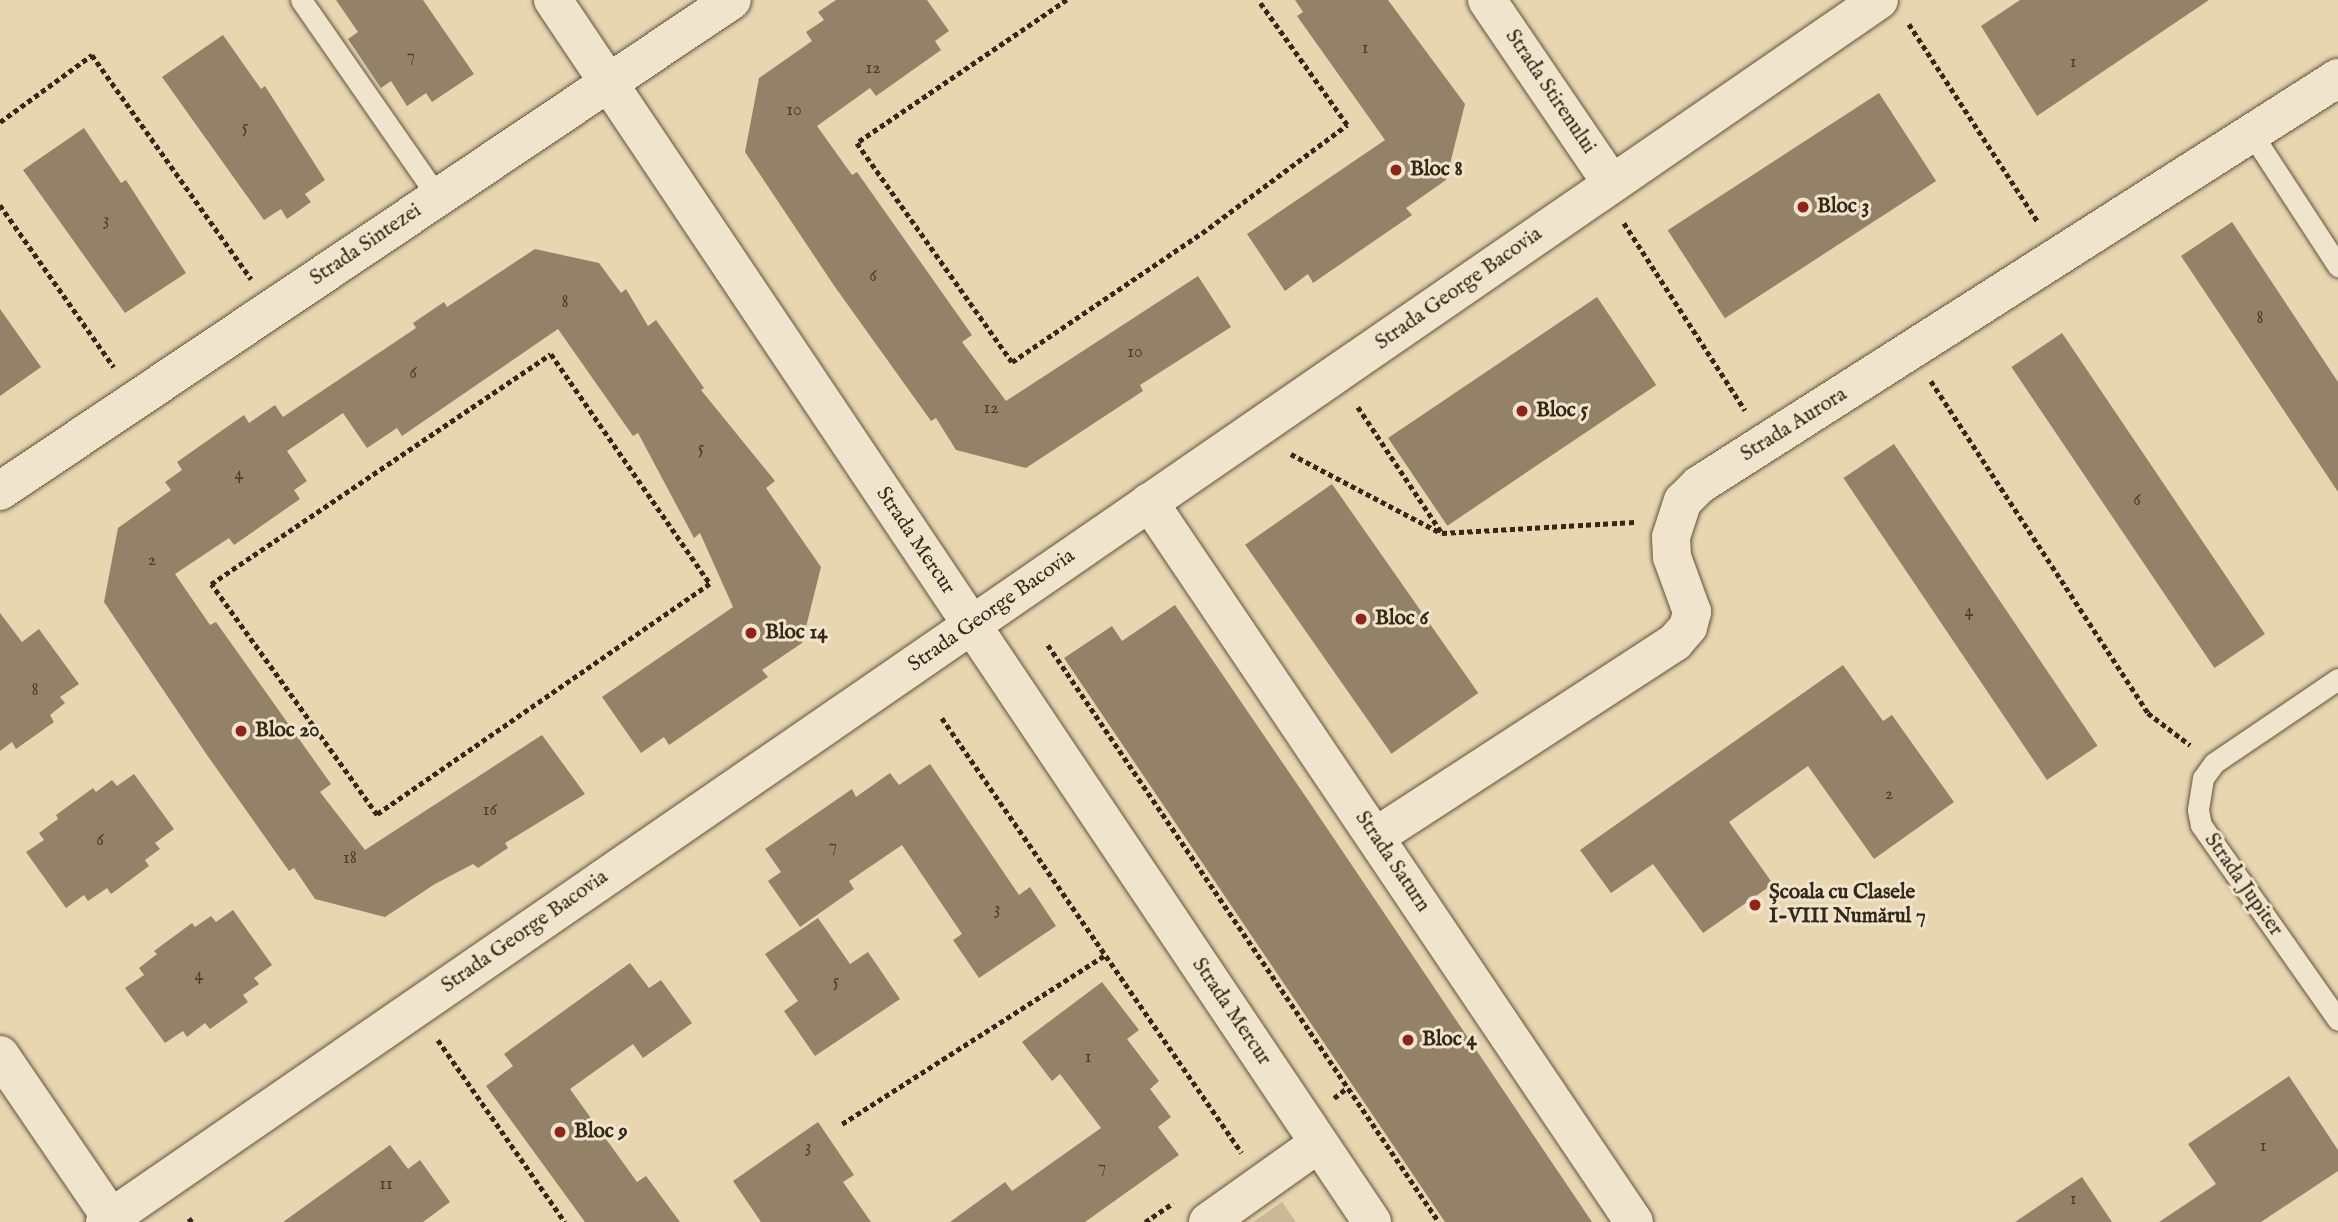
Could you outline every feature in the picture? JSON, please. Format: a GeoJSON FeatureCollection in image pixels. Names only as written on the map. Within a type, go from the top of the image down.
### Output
{"type":"FeatureCollection","features":[{"type":"Feature","properties":{"kind":"street","name":"Strada Mercur"},"geometry":{"type":"LineString","coordinates":[[553,0],[1372,1222]]}},
{"type":"Feature","properties":{"kind":"street","name":"Strada Sintezei"},"geometry":{"type":"LineString","coordinates":[[0,491],[732,0]]}},
{"type":"Feature","properties":{"kind":"street","name":"Strada Stirenului"},"geometry":{"type":"LineString","coordinates":[[1487,0],[1607,187]]}},
{"type":"Feature","properties":{"kind":"street","name":"Strada George Bacovia"},"geometry":{"type":"LineString","coordinates":[[110,1221],[1607,187],[1890,6]]}},
{"type":"Feature","properties":{"kind":"street","name":"Strada Aurora"},"geometry":{"type":"LineString","coordinates":[[1674,520],[1683,501],[1699,485],[2338,78]]}},
{"type":"Feature","properties":{"kind":"street","name":"Strada Saturn"},"geometry":{"type":"LineString","coordinates":[[1149,502],[1634,1222]]}},
{"type":"Feature","properties":{"kind":"street"},"geometry":{"type":"LineString","coordinates":[[1375,837],[1675,642],[1688,627],[1692,612],[1672,557],[1674,520]]}},
{"type":"Feature","properties":{"kind":"street"},"geometry":{"type":"LineString","coordinates":[[0,1055],[110,1221]]}},
{"type":"Feature","properties":{"kind":"street"},"geometry":{"type":"LineString","coordinates":[[1208,1222],[1319,1143]]}},
{"type":"Feature","properties":{"kind":"lane"},"geometry":{"type":"LineString","coordinates":[[302,0],[438,197]]}},
{"type":"Feature","properties":{"kind":"lane"},"geometry":{"type":"LineString","coordinates":[[2252,134],[2338,266]]}},
{"type":"Feature","properties":{"kind":"lane"},"geometry":{"type":"LineString","coordinates":[[2214,763],[2338,679]]}},
{"type":"Feature","properties":{"kind":"lane","name":"Strada Jupiter"},"geometry":{"type":"LineString","coordinates":[[2214,763],[2199,794],[2201,825],[2338,1020]]}},
{"type":"Feature","properties":{"kind":"path"},"geometry":{"type":"LineString","coordinates":[[1067,0],[857,143],[1012,362],[1202,233],[1347,125],[1258,0]]}},
{"type":"Feature","properties":{"kind":"path"},"geometry":{"type":"LineString","coordinates":[[1890,6],[2059,256]]}},
{"type":"Feature","properties":{"kind":"path"},"geometry":{"type":"LineString","coordinates":[[0,122],[92,55],[272,308]]}},
{"type":"Feature","properties":{"kind":"path"},"geometry":{"type":"LineString","coordinates":[[1607,187],[1766,443]]}},
{"type":"Feature","properties":{"kind":"path"},"geometry":{"type":"LineString","coordinates":[[0,205],[137,399]]}},
{"type":"Feature","properties":{"kind":"path"},"geometry":{"type":"LineString","coordinates":[[1911,351],[2148,713],[2214,763]]}},
{"type":"Feature","properties":{"kind":"path"},"geometry":{"type":"LineString","coordinates":[[551,355],[710,583],[572,683],[377,815],[211,584],[551,355]]}},
{"type":"Feature","properties":{"kind":"path"},"geometry":{"type":"LineString","coordinates":[[1336,374],[1442,533]]}},
{"type":"Feature","properties":{"kind":"path"},"geometry":{"type":"LineString","coordinates":[[1251,433],[1442,533],[1674,520]]}},
{"type":"Feature","properties":{"kind":"path"},"geometry":{"type":"LineString","coordinates":[[1048,645],[1439,1222]]}},
{"type":"Feature","properties":{"kind":"path"},"geometry":{"type":"LineString","coordinates":[[942,719],[1244,1157]]}},
{"type":"Feature","properties":{"kind":"path"},"geometry":{"type":"LineString","coordinates":[[842,1124],[1105,955]]}},
{"type":"Feature","properties":{"kind":"path"},"geometry":{"type":"LineString","coordinates":[[415,1008],[565,1222]]}},
{"type":"Feature","properties":{"kind":"path"},"geometry":{"type":"LineString","coordinates":[[1330,1101],[1347,1088]]}},
{"type":"Feature","properties":{"kind":"shaded area"},"geometry":{"type":"Polygon","coordinates":[[[1282,1202],[1296,1222],[1253,1222],[1282,1202]]]}},
{"type":"Feature","properties":{"kind":"building"},"geometry":{"type":"Polygon","coordinates":[[[336,0],[423,0],[474,74],[432,102],[426,93],[407,106],[391,81],[381,88],[348,39],[358,32],[336,0]]]}},
{"type":"Feature","properties":{"kind":"building"},"geometry":{"type":"Polygon","coordinates":[[[836,0],[927,0],[949,31],[935,41],[941,50],[876,96],[870,88],[817,126],[852,175],[857,172],[972,335],[962,342],[1006,401],[1198,276],[1231,327],[1140,385],[1143,391],[1026,468],[956,450],[936,418],[931,421],[835,287],[745,152],[759,78],[812,41],[806,32],[824,20],[818,12],[836,0]]]}},
{"type":"Feature","properties":{"kind":"building","name":"Bloc 8"},"geometry":{"type":"Polygon","coordinates":[[[1295,0],[1388,0],[1465,104],[1446,180],[1406,208],[1412,215],[1313,283],[1308,274],[1285,291],[1247,234],[1385,140],[1297,16],[1303,12],[1295,0]]]}},
{"type":"Feature","properties":{"kind":"building"},"geometry":{"type":"Polygon","coordinates":[[[2020,0],[2209,0],[2037,116],[1981,26],[2020,0]]]}},
{"type":"Feature","properties":{"kind":"building"},"geometry":{"type":"Polygon","coordinates":[[[223,35],[261,89],[265,86],[325,180],[305,194],[311,202],[287,219],[281,209],[264,220],[162,77],[223,35]]]}},
{"type":"Feature","properties":{"kind":"building","name":"Bloc 3"},"geometry":{"type":"Polygon","coordinates":[[[1879,93],[1936,181],[1725,318],[1668,230],[1879,93]]]}},
{"type":"Feature","properties":{"kind":"building"},"geometry":{"type":"Polygon","coordinates":[[[84,128],[121,183],[126,180],[186,273],[125,313],[23,170],[84,128]]]}},
{"type":"Feature","properties":{"kind":"building"},"geometry":{"type":"Polygon","coordinates":[[[2232,222],[2338,382],[2338,492],[2181,256],[2232,222]]]}},
{"type":"Feature","properties":{"kind":"building"},"geometry":{"type":"Polygon","coordinates":[[[535,249],[599,263],[621,293],[626,289],[648,326],[656,320],[704,388],[701,390],[775,481],[766,488],[821,567],[802,643],[762,670],[768,677],[669,745],[664,737],[641,753],[602,697],[733,607],[700,533],[694,538],[638,433],[633,436],[558,329],[402,436],[397,428],[367,448],[343,413],[287,451],[307,481],[294,490],[300,499],[234,545],[229,538],[175,574],[210,625],[216,622],[331,784],[320,792],[365,850],[542,735],[585,794],[505,843],[508,848],[478,868],[473,864],[435,884],[385,917],[315,899],[294,868],[289,871],[104,602],[118,528],[171,490],[165,482],[182,470],[177,462],[244,415],[249,423],[275,405],[283,417],[416,328],[413,323],[444,302],[447,307],[535,249]]]}},
{"type":"Feature","properties":{"kind":"building","name":"Bloc 5"},"geometry":{"type":"Polygon","coordinates":[[[1597,297],[1656,385],[1447,526],[1388,438],[1597,297]]]}},
{"type":"Feature","properties":{"kind":"building"},"geometry":{"type":"Polygon","coordinates":[[[0,309],[41,367],[0,396],[0,309]]]}},
{"type":"Feature","properties":{"kind":"building"},"geometry":{"type":"Polygon","coordinates":[[[2062,333],[2265,634],[2214,668],[2011,367],[2062,333]]]}},
{"type":"Feature","properties":{"kind":"building"},"geometry":{"type":"Polygon","coordinates":[[[1894,444],[2098,746],[2047,780],[1843,478],[1894,444]]]}},
{"type":"Feature","properties":{"kind":"building","name":"Bloc 6"},"geometry":{"type":"Polygon","coordinates":[[[1332,484],[1478,693],[1391,754],[1245,545],[1332,484]]]}},
{"type":"Feature","properties":{"kind":"building"},"geometry":{"type":"Polygon","coordinates":[[[1175,605],[1592,1222],[1445,1222],[1064,658],[1112,626],[1122,641],[1175,605]]]}},
{"type":"Feature","properties":{"kind":"building"},"geometry":{"type":"Polygon","coordinates":[[[0,613],[22,642],[39,629],[79,684],[60,697],[65,703],[50,715],[54,722],[16,749],[12,742],[0,751],[0,613]]]}},
{"type":"Feature","properties":{"kind":"building"},"geometry":{"type":"Polygon","coordinates":[[[1843,665],[1883,721],[1892,715],[1954,802],[1874,859],[1808,766],[1729,822],[1773,884],[1703,933],[1653,864],[1611,893],[1580,850],[1843,665]]]}},
{"type":"Feature","properties":{"kind":"building"},"geometry":{"type":"Polygon","coordinates":[[[930,764],[1019,895],[1030,887],[1056,926],[979,978],[953,940],[962,934],[902,845],[849,881],[854,889],[800,927],[768,881],[781,872],[765,849],[852,789],[856,797],[890,773],[899,785],[930,764]]]}},
{"type":"Feature","properties":{"kind":"building"},"geometry":{"type":"Polygon","coordinates":[[[134,774],[174,829],[155,843],[160,849],[145,860],[149,866],[111,894],[107,888],[88,901],[84,895],[66,908],[26,852],[44,840],[39,833],[58,819],[56,815],[93,788],[96,792],[112,780],[117,786],[134,774]]]}},
{"type":"Feature","properties":{"kind":"building"},"geometry":{"type":"Polygon","coordinates":[[[233,910],[272,965],[254,978],[259,984],[243,995],[248,1002],[210,1029],[205,1023],[187,1037],[183,1031],[165,1043],[125,988],[144,975],[139,968],[157,954],[154,951],[192,923],[195,927],[211,916],[216,922],[233,910]]]}},
{"type":"Feature","properties":{"kind":"building"},"geometry":{"type":"Polygon","coordinates":[[[818,918],[850,964],[868,952],[900,999],[815,1056],[784,1011],[798,1001],[765,954],[818,918]]]}},
{"type":"Feature","properties":{"kind":"building","name":"Bloc 9"},"geometry":{"type":"Polygon","coordinates":[[[630,963],[649,988],[661,980],[692,1023],[643,1058],[633,1044],[570,1089],[637,1182],[646,1176],[680,1222],[585,1222],[486,1086],[513,1066],[504,1054],[630,963]]]}},
{"type":"Feature","properties":{"kind":"building"},"geometry":{"type":"Polygon","coordinates":[[[1102,982],[1139,1030],[1127,1039],[1159,1081],[1150,1089],[1171,1117],[1158,1127],[1179,1155],[1085,1222],[950,1222],[1005,1182],[1012,1191],[1101,1128],[1060,1074],[1052,1081],[1022,1042],[1102,982]]]}},
{"type":"Feature","properties":{"kind":"building"},"geometry":{"type":"Polygon","coordinates":[[[2289,1076],[2338,1150],[2338,1171],[2261,1222],[2159,1222],[2216,1184],[2188,1144],[2289,1076]]]}},
{"type":"Feature","properties":{"kind":"building"},"geometry":{"type":"Polygon","coordinates":[[[818,1122],[854,1175],[843,1182],[871,1222],[761,1222],[733,1181],[818,1122]]]}},
{"type":"Feature","properties":{"kind":"building"},"geometry":{"type":"Polygon","coordinates":[[[390,1145],[408,1169],[420,1160],[450,1202],[423,1222],[283,1222],[390,1145]]]}},
{"type":"Feature","properties":{"kind":"building"},"geometry":{"type":"Polygon","coordinates":[[[2082,1177],[2112,1222],[2015,1222],[2082,1177]]]}},
{"type":"Feature","properties":{"kind":"place","name":"Bloc 8"},"geometry":{"type":"Point","coordinates":[1396,170]}},
{"type":"Feature","properties":{"kind":"place","name":"Bloc 3"},"geometry":{"type":"Point","coordinates":[1803,207]}},
{"type":"Feature","properties":{"kind":"place","name":"Bloc 5"},"geometry":{"type":"Point","coordinates":[1522,411]}},
{"type":"Feature","properties":{"kind":"place","name":"Bloc 6"},"geometry":{"type":"Point","coordinates":[1361,619]}},
{"type":"Feature","properties":{"kind":"place","name":"Bloc 14"},"geometry":{"type":"Point","coordinates":[751,633]}},
{"type":"Feature","properties":{"kind":"place","name":"Bloc 20"},"geometry":{"type":"Point","coordinates":[241,731]}},
{"type":"Feature","properties":{"kind":"place","name":"Școala cu Clasele I-VIII Numărul 7"},"geometry":{"type":"Point","coordinates":[1755,905]}},
{"type":"Feature","properties":{"kind":"place","name":"Bloc 4"},"geometry":{"type":"Point","coordinates":[1408,1040]}},
{"type":"Feature","properties":{"kind":"place","name":"Bloc 9"},"geometry":{"type":"Point","coordinates":[560,1132]}}]}
